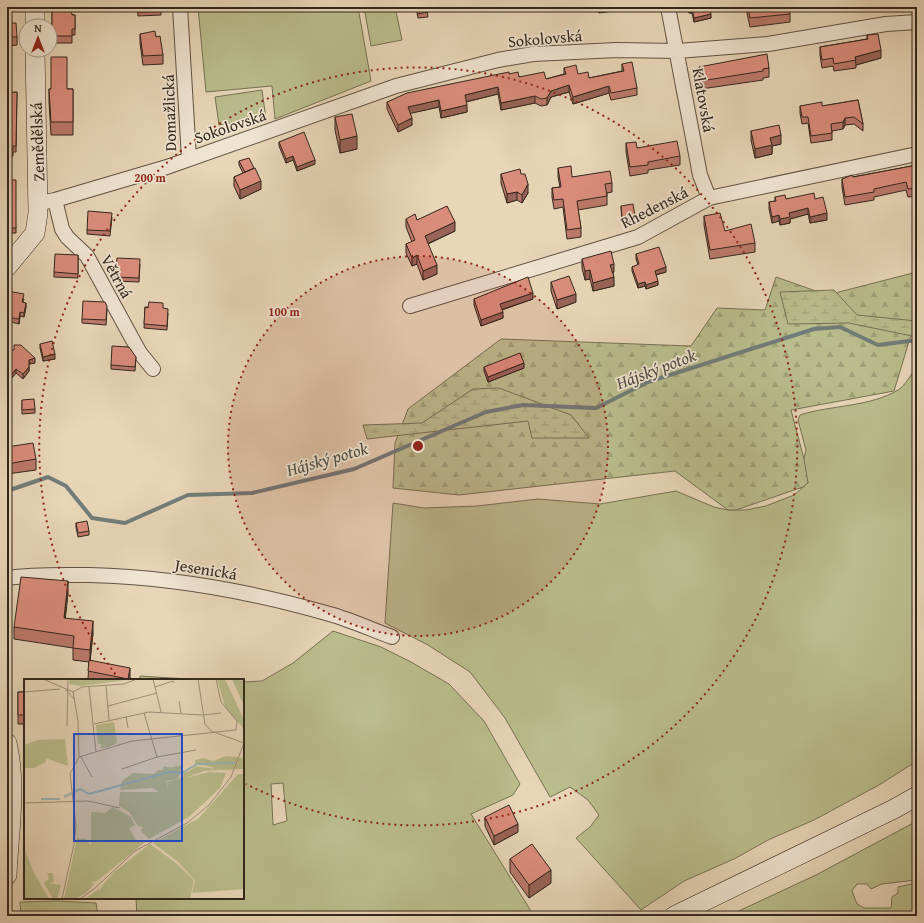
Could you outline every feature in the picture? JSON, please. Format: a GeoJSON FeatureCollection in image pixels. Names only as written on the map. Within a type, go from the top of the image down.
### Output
{"type":"FeatureCollection","features":[{"type":"Feature","properties":{"kind":"street"},"geometry":{"type":"LineString","coordinates":[[35,7],[35,18]]}},
{"type":"Feature","properties":{"kind":"street","name":"Domažlická"},"geometry":{"type":"LineString","coordinates":[[47,202],[112,184],[190,158],[180,7]]}},
{"type":"Feature","properties":{"kind":"street","name":"Klatovská"},"geometry":{"type":"LineString","coordinates":[[668,7],[678,51],[700,175],[709,198]]}},
{"type":"Feature","properties":{"kind":"street","name":"Sokolovská"},"geometry":{"type":"LineString","coordinates":[[190,158],[396,86],[492,61],[533,54],[617,50],[678,51],[768,44],[886,24],[917,22]]}},
{"type":"Feature","properties":{"kind":"street","name":"Zemědělská"},"geometry":{"type":"LineString","coordinates":[[7,267],[35,233],[47,202],[36,58]]}},
{"type":"Feature","properties":{"kind":"street","name":"Rhedenská"},"geometry":{"type":"LineString","coordinates":[[410,306],[638,237],[709,198],[917,154]]}},
{"type":"Feature","properties":{"kind":"street","name":"Větrná"},"geometry":{"type":"LineString","coordinates":[[47,202],[67,237],[87,256],[140,353],[153,369]]}},
{"type":"Feature","properties":{"kind":"street","name":"Jesenická"},"geometry":{"type":"LineString","coordinates":[[7,578],[62,575],[112,576],[172,581],[243,592],[334,615],[392,637]]}},
{"type":"Feature","properties":{"kind":"street"},"geometry":{"type":"LineString","coordinates":[[7,743],[11,760],[13,791],[7,875]]}},
{"type":"Feature","properties":{"kind":"street"},"geometry":{"type":"LineString","coordinates":[[674,916],[894,809],[917,796]]}},
{"type":"Feature","properties":{"kind":"green space"},"geometry":{"type":"Polygon","coordinates":[[[198,7],[358,7],[371,81],[275,119],[272,86],[206,92],[198,7]]]}},
{"type":"Feature","properties":{"kind":"green space"},"geometry":{"type":"Polygon","coordinates":[[[364,7],[395,7],[402,40],[371,46],[364,7]]]}},
{"type":"Feature","properties":{"kind":"green space"},"geometry":{"type":"Polygon","coordinates":[[[262,90],[266,119],[219,125],[215,97],[262,90]]]}},
{"type":"Feature","properties":{"kind":"green space"},"geometry":{"type":"Polygon","coordinates":[[[917,272],[917,315],[894,391],[791,410],[804,459],[808,483],[803,487],[736,510],[728,510],[675,471],[459,495],[393,488],[395,443],[408,409],[501,339],[691,346],[717,308],[765,310],[776,277],[827,295],[917,272]]]}},
{"type":"Feature","properties":{"kind":"green space"},"geometry":{"type":"Polygon","coordinates":[[[834,290],[857,315],[917,321],[917,337],[849,323],[788,324],[780,292],[834,290]]]}},
{"type":"Feature","properties":{"kind":"green space"},"geometry":{"type":"Polygon","coordinates":[[[917,366],[917,761],[879,785],[814,820],[770,839],[734,859],[684,881],[641,910],[576,838],[590,827],[599,815],[588,800],[570,787],[550,797],[505,718],[470,672],[428,645],[385,623],[393,503],[424,508],[477,506],[538,499],[600,504],[676,491],[714,507],[728,510],[746,510],[766,506],[794,495],[808,483],[803,462],[806,450],[798,420],[800,415],[824,409],[863,403],[887,396],[901,388],[917,366]]]}},
{"type":"Feature","properties":{"kind":"green space"},"geometry":{"type":"Polygon","coordinates":[[[499,388],[571,415],[589,438],[532,438],[528,421],[367,439],[363,425],[422,423],[473,389],[499,388]]]}},
{"type":"Feature","properties":{"kind":"green space"},"geometry":{"type":"Polygon","coordinates":[[[333,631],[381,647],[449,684],[484,721],[520,784],[513,795],[471,814],[534,916],[137,916],[136,899],[244,899],[244,682],[262,681],[293,663],[333,631]],[[283,783],[271,784],[273,825],[287,821],[283,783]]]}},
{"type":"Feature","properties":{"kind":"green space"},"geometry":{"type":"Polygon","coordinates":[[[140,676],[188,679],[140,679],[140,676]]]}},
{"type":"Feature","properties":{"kind":"green space"},"geometry":{"type":"Polygon","coordinates":[[[917,821],[917,916],[728,916],[816,875],[917,821]],[[916,880],[882,884],[871,889],[867,884],[857,884],[852,891],[857,904],[864,908],[891,908],[892,897],[898,893],[898,887],[916,883],[916,880]]]}},
{"type":"Feature","properties":{"kind":"green space"},"geometry":{"type":"Polygon","coordinates":[[[58,901],[96,903],[98,916],[21,916],[20,902],[58,901]]]}},
{"type":"Feature","properties":{"kind":"building"},"geometry":{"type":"Polygon","coordinates":[[[138,7],[161,7],[161,11],[138,12],[138,7]]]}},
{"type":"Feature","properties":{"kind":"building"},"geometry":{"type":"Polygon","coordinates":[[[416,7],[427,7],[428,12],[418,14],[416,7]]]}},
{"type":"Feature","properties":{"kind":"building"},"geometry":{"type":"Polygon","coordinates":[[[599,7],[611,7],[599,9],[599,7]]]}},
{"type":"Feature","properties":{"kind":"building"},"geometry":{"type":"Polygon","coordinates":[[[689,7],[709,7],[711,14],[694,18],[692,8],[689,9],[689,7]]]}},
{"type":"Feature","properties":{"kind":"building"},"geometry":{"type":"Polygon","coordinates":[[[748,7],[788,7],[790,14],[750,18],[748,7]]]}},
{"type":"Feature","properties":{"kind":"building"},"geometry":{"type":"Polygon","coordinates":[[[52,8],[71,8],[72,15],[75,15],[75,29],[72,29],[72,36],[58,36],[58,18],[52,18],[52,8]]]}},
{"type":"Feature","properties":{"kind":"building"},"geometry":{"type":"Polygon","coordinates":[[[7,23],[16,23],[17,37],[7,37],[7,23]]]}},
{"type":"Feature","properties":{"kind":"building"},"geometry":{"type":"Polygon","coordinates":[[[155,31],[156,37],[160,36],[163,55],[143,56],[140,34],[155,31]]]}},
{"type":"Feature","properties":{"kind":"building"},"geometry":{"type":"Polygon","coordinates":[[[878,34],[881,50],[855,57],[856,60],[834,64],[833,58],[822,60],[820,47],[868,39],[867,35],[878,34]]]}},
{"type":"Feature","properties":{"kind":"building"},"geometry":{"type":"Polygon","coordinates":[[[767,54],[769,68],[763,69],[763,71],[701,81],[699,67],[767,54]]]}},
{"type":"Feature","properties":{"kind":"building"},"geometry":{"type":"Polygon","coordinates":[[[67,57],[67,89],[73,89],[73,122],[51,122],[49,89],[51,89],[51,58],[67,57]]]}},
{"type":"Feature","properties":{"kind":"building"},"geometry":{"type":"Polygon","coordinates":[[[632,62],[637,88],[611,93],[609,86],[573,97],[569,85],[551,91],[547,98],[541,99],[535,96],[501,103],[498,87],[465,95],[467,105],[441,111],[439,100],[408,107],[412,118],[398,125],[387,102],[407,93],[509,72],[509,74],[518,72],[519,77],[544,72],[546,79],[566,74],[564,68],[576,65],[578,74],[588,72],[589,78],[624,71],[622,64],[632,62]]]}},
{"type":"Feature","properties":{"kind":"building"},"geometry":{"type":"Polygon","coordinates":[[[17,92],[16,146],[13,146],[13,150],[7,150],[7,93],[17,92]]]}},
{"type":"Feature","properties":{"kind":"building"},"geometry":{"type":"Polygon","coordinates":[[[858,100],[863,124],[854,117],[845,118],[843,122],[831,124],[832,133],[811,136],[808,117],[802,117],[800,106],[822,102],[822,106],[858,100]]]}},
{"type":"Feature","properties":{"kind":"building"},"geometry":{"type":"Polygon","coordinates":[[[352,114],[357,136],[340,140],[335,117],[352,114]]]}},
{"type":"Feature","properties":{"kind":"building"},"geometry":{"type":"Polygon","coordinates":[[[779,125],[781,135],[770,138],[772,145],[755,149],[751,131],[779,125]]]}},
{"type":"Feature","properties":{"kind":"building"},"geometry":{"type":"Polygon","coordinates":[[[304,132],[315,160],[297,167],[293,156],[286,159],[279,142],[304,132]]]}},
{"type":"Feature","properties":{"kind":"building"},"geometry":{"type":"Polygon","coordinates":[[[677,141],[680,156],[648,162],[648,165],[630,167],[626,143],[636,142],[637,148],[677,141]]]}},
{"type":"Feature","properties":{"kind":"building"},"geometry":{"type":"Polygon","coordinates":[[[249,158],[254,168],[245,172],[239,161],[249,158]]]}},
{"type":"Feature","properties":{"kind":"building"},"geometry":{"type":"Polygon","coordinates":[[[917,165],[917,188],[908,189],[906,182],[874,189],[874,192],[845,197],[842,179],[852,175],[853,177],[917,165]]]}},
{"type":"Feature","properties":{"kind":"building"},"geometry":{"type":"Polygon","coordinates":[[[571,166],[572,177],[610,171],[612,183],[605,184],[607,196],[577,201],[581,228],[567,230],[563,199],[554,200],[552,188],[561,187],[558,168],[571,166]]]}},
{"type":"Feature","properties":{"kind":"building"},"geometry":{"type":"Polygon","coordinates":[[[255,168],[261,181],[240,190],[234,177],[255,168]]]}},
{"type":"Feature","properties":{"kind":"building"},"geometry":{"type":"Polygon","coordinates":[[[520,169],[521,174],[525,174],[528,184],[522,195],[517,192],[507,194],[501,174],[520,169]]]}},
{"type":"Feature","properties":{"kind":"building"},"geometry":{"type":"Polygon","coordinates":[[[7,175],[10,175],[10,180],[16,180],[16,228],[7,228],[7,175]]]}},
{"type":"Feature","properties":{"kind":"building"},"geometry":{"type":"Polygon","coordinates":[[[814,193],[815,199],[823,197],[827,213],[810,217],[808,208],[789,213],[790,217],[780,219],[779,215],[772,217],[769,202],[776,201],[775,197],[785,195],[786,199],[814,193]]]}},
{"type":"Feature","properties":{"kind":"building"},"geometry":{"type":"Polygon","coordinates":[[[633,204],[635,216],[622,218],[621,206],[633,204]]]}},
{"type":"Feature","properties":{"kind":"building"},"geometry":{"type":"Polygon","coordinates":[[[447,206],[455,222],[425,236],[437,265],[423,271],[417,255],[412,258],[406,244],[415,240],[406,219],[415,214],[417,220],[447,206]]]}},
{"type":"Feature","properties":{"kind":"building"},"geometry":{"type":"Polygon","coordinates":[[[88,211],[112,213],[110,231],[87,230],[88,211]]]}},
{"type":"Feature","properties":{"kind":"building"},"geometry":{"type":"Polygon","coordinates":[[[720,213],[725,231],[751,224],[755,243],[710,250],[704,216],[720,213]]]}},
{"type":"Feature","properties":{"kind":"building"},"geometry":{"type":"Polygon","coordinates":[[[659,247],[666,267],[655,271],[658,281],[646,285],[645,282],[638,284],[632,267],[639,264],[636,254],[659,247]]]}},
{"type":"Feature","properties":{"kind":"building"},"geometry":{"type":"Polygon","coordinates":[[[611,251],[614,264],[610,265],[614,277],[593,283],[590,270],[585,271],[582,259],[611,251]]]}},
{"type":"Feature","properties":{"kind":"building"},"geometry":{"type":"Polygon","coordinates":[[[55,254],[78,255],[78,274],[54,272],[55,254]]]}},
{"type":"Feature","properties":{"kind":"building"},"geometry":{"type":"Polygon","coordinates":[[[117,258],[140,259],[139,278],[115,277],[117,258]]]}},
{"type":"Feature","properties":{"kind":"building"},"geometry":{"type":"Polygon","coordinates":[[[569,276],[576,294],[557,300],[551,282],[569,276]]]}},
{"type":"Feature","properties":{"kind":"building"},"geometry":{"type":"Polygon","coordinates":[[[528,277],[533,293],[500,304],[503,312],[481,320],[474,299],[528,277]]]}},
{"type":"Feature","properties":{"kind":"building"},"geometry":{"type":"Polygon","coordinates":[[[7,291],[24,294],[22,302],[26,303],[24,313],[20,312],[19,319],[7,317],[7,291]]]}},
{"type":"Feature","properties":{"kind":"building"},"geometry":{"type":"Polygon","coordinates":[[[83,301],[105,302],[107,306],[106,320],[82,319],[83,301]]]}},
{"type":"Feature","properties":{"kind":"building"},"geometry":{"type":"Polygon","coordinates":[[[149,302],[163,303],[163,308],[168,309],[167,326],[144,324],[145,307],[148,308],[149,302]]]}},
{"type":"Feature","properties":{"kind":"building"},"geometry":{"type":"Polygon","coordinates":[[[52,341],[55,354],[43,357],[40,344],[52,341]]]}},
{"type":"Feature","properties":{"kind":"building"},"geometry":{"type":"Polygon","coordinates":[[[14,345],[21,345],[35,358],[29,360],[29,367],[23,374],[16,369],[11,375],[7,371],[7,350],[14,350],[14,345]]]}},
{"type":"Feature","properties":{"kind":"building"},"geometry":{"type":"Polygon","coordinates":[[[112,346],[129,347],[136,357],[135,367],[111,365],[112,346]]]}},
{"type":"Feature","properties":{"kind":"building"},"geometry":{"type":"Polygon","coordinates":[[[520,353],[524,363],[488,377],[484,367],[520,353]]]}},
{"type":"Feature","properties":{"kind":"building"},"geometry":{"type":"Polygon","coordinates":[[[34,399],[35,409],[22,410],[22,400],[34,399]]]}},
{"type":"Feature","properties":{"kind":"building"},"geometry":{"type":"Polygon","coordinates":[[[33,443],[36,459],[7,464],[7,447],[33,443]]]}},
{"type":"Feature","properties":{"kind":"building"},"geometry":{"type":"Polygon","coordinates":[[[87,521],[89,531],[78,533],[76,523],[87,521]]]}},
{"type":"Feature","properties":{"kind":"building"},"geometry":{"type":"Polygon","coordinates":[[[21,577],[68,581],[64,618],[93,621],[90,650],[73,648],[74,636],[14,627],[21,577]]]}},
{"type":"Feature","properties":{"kind":"building"},"geometry":{"type":"Polygon","coordinates":[[[89,660],[130,668],[128,679],[88,671],[89,660]]]}},
{"type":"Feature","properties":{"kind":"building"},"geometry":{"type":"Polygon","coordinates":[[[18,692],[24,692],[24,715],[18,715],[18,692]]]}},
{"type":"Feature","properties":{"kind":"building"},"geometry":{"type":"Polygon","coordinates":[[[509,805],[518,824],[494,836],[485,817],[509,805]]]}},
{"type":"Feature","properties":{"kind":"building"},"geometry":{"type":"Polygon","coordinates":[[[532,844],[551,870],[529,885],[510,859],[532,844]]]}},
{"type":"Feature","properties":{"kind":"waterway","name":"Hájský potok"},"geometry":{"type":"LineString","coordinates":[[7,491],[48,477],[66,486],[92,518],[125,523],[188,495],[252,493],[354,469],[486,412],[523,405],[596,408],[648,382],[814,329],[840,327],[878,345],[917,340]]}}]}
